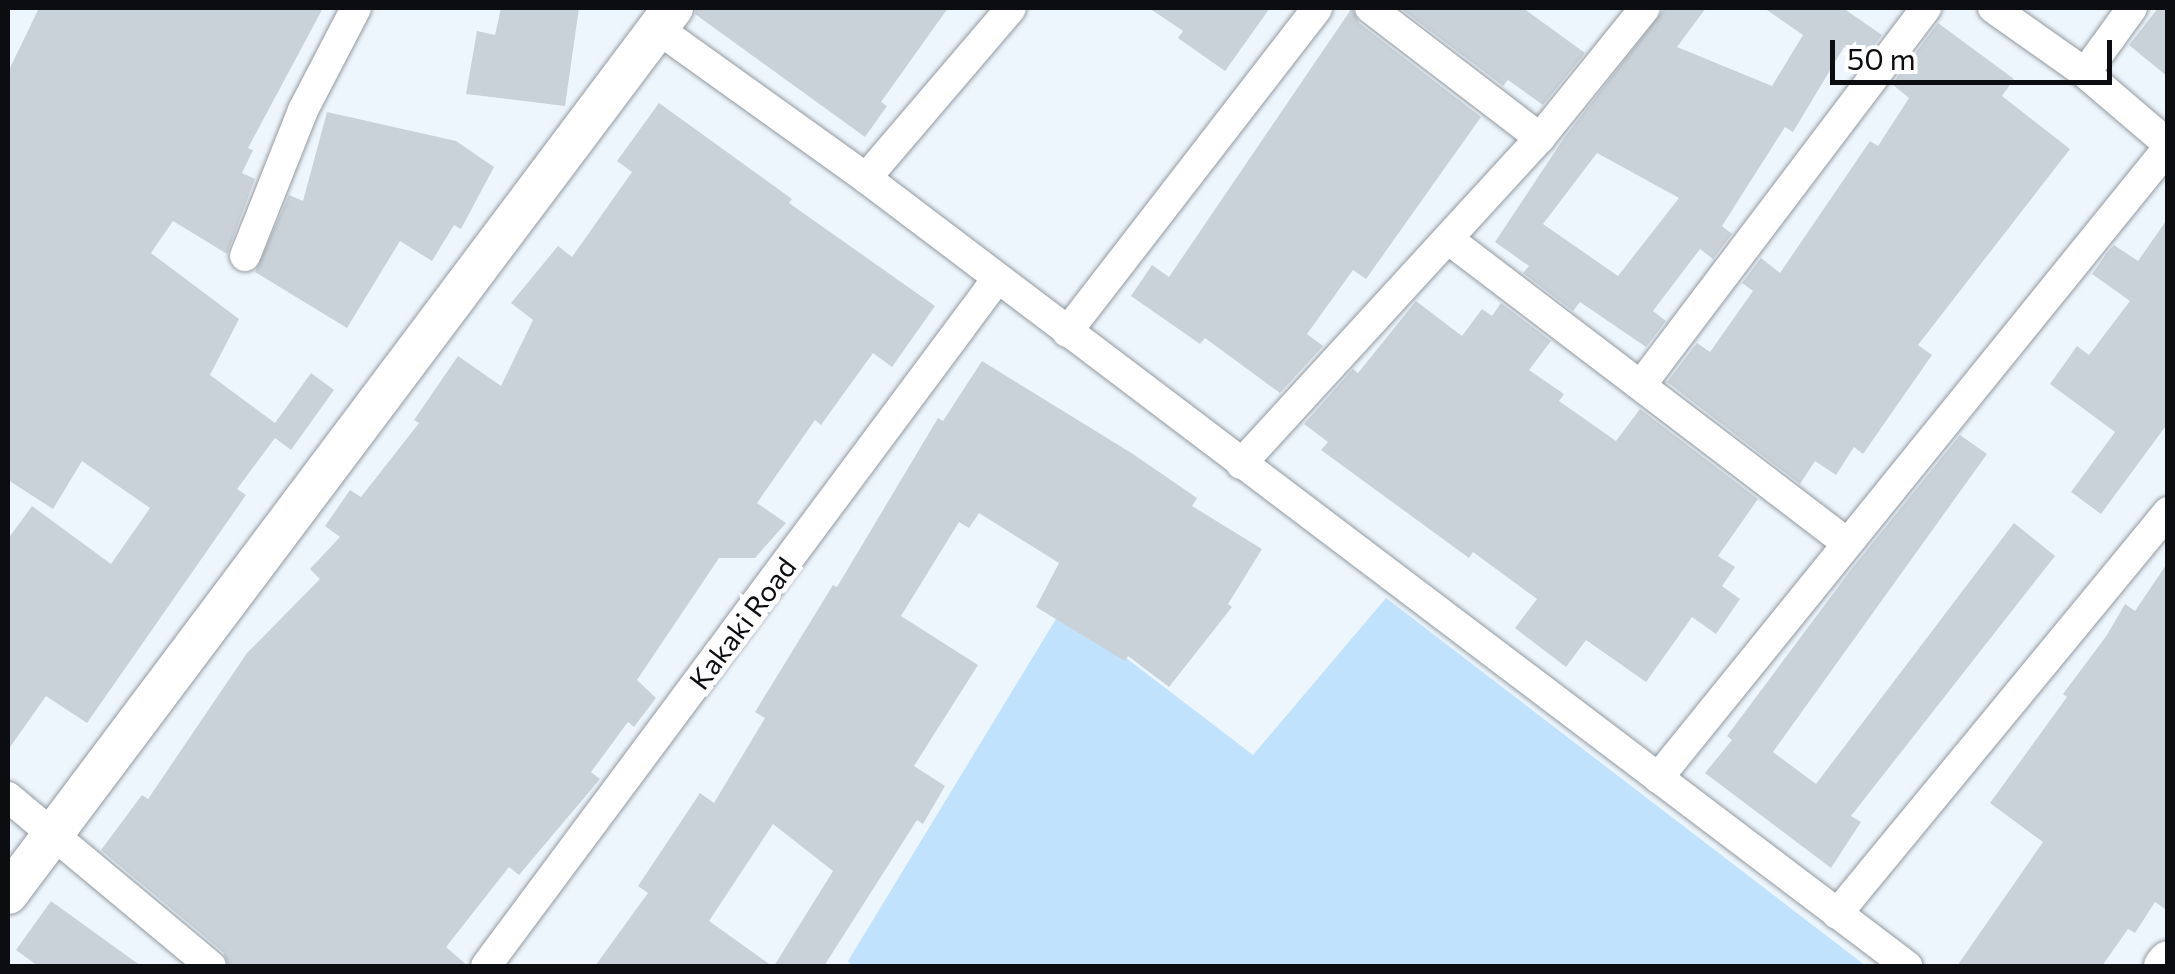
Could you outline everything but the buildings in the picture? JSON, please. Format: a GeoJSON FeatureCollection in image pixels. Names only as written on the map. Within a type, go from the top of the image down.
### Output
{"type":"FeatureCollection","features":[{"type":"Feature","properties":{"kind":"street"},"geometry":{"type":"LineString","coordinates":[[245,256],[303,110],[356,8]]}},
{"type":"Feature","properties":{"kind":"street"},"geometry":{"type":"LineString","coordinates":[[866,178],[1010,8]]}},
{"type":"Feature","properties":{"kind":"street"},"geometry":{"type":"LineString","coordinates":[[1067,332],[1317,8]]}},
{"type":"Feature","properties":{"kind":"street"},"geometry":{"type":"LineString","coordinates":[[1370,8],[1540,138]]}},
{"type":"Feature","properties":{"kind":"street"},"geometry":{"type":"LineString","coordinates":[[1242,464],[1540,138],[1645,8]]}},
{"type":"Feature","properties":{"kind":"street"},"geometry":{"type":"LineString","coordinates":[[1641,386],[1926,8]]}},
{"type":"Feature","properties":{"kind":"street"},"geometry":{"type":"LineString","coordinates":[[1658,778],[2168,146],[2085,73],[1993,8]]}},
{"type":"Feature","properties":{"kind":"street"},"geometry":{"type":"LineString","coordinates":[[2085,73],[2132,8]]}},
{"type":"Feature","properties":{"kind":"street"},"geometry":{"type":"LineString","coordinates":[[8,894],[665,18],[997,279],[1907,966]]}},
{"type":"Feature","properties":{"kind":"street"},"geometry":{"type":"LineString","coordinates":[[1448,238],[1847,544]]}},
{"type":"Feature","properties":{"kind":"street","name":"Kakaki Road"},"geometry":{"type":"LineString","coordinates":[[486,966],[997,279]]}},
{"type":"Feature","properties":{"kind":"street"},"geometry":{"type":"LineString","coordinates":[[1837,914],[2168,512]]}},
{"type":"Feature","properties":{"kind":"street"},"geometry":{"type":"LineString","coordinates":[[8,796],[211,966]]}},
{"type":"Feature","properties":{"kind":"shaded area"},"geometry":{"type":"Polygon","coordinates":[[[1386,598],[1866,966],[852,966],[848,961],[1062,609],[1253,755],[1386,598]]]}}]}
